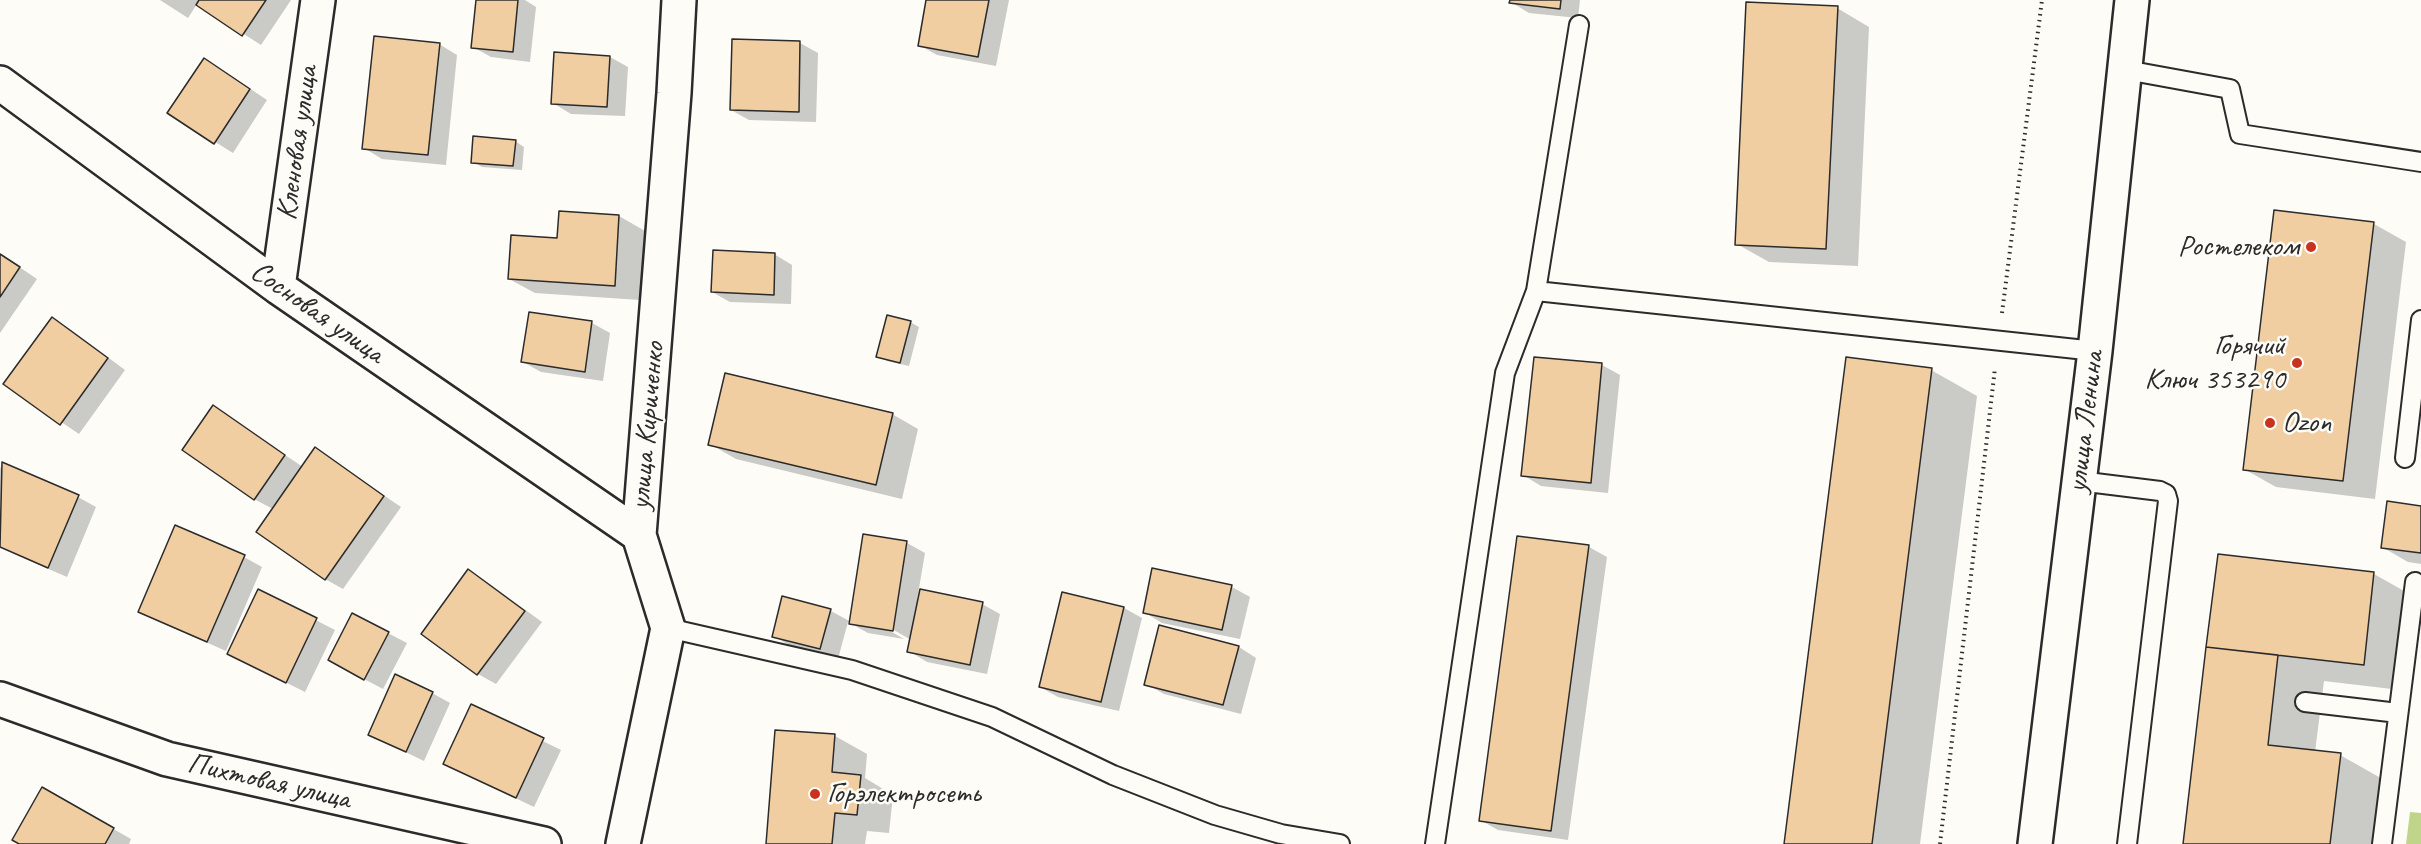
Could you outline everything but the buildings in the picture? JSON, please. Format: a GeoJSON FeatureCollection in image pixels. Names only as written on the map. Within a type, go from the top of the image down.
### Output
{"type":"FeatureCollection","features":[{"type":"Feature","properties":{"kind":"street","name":"Кленовая улица"},"geometry":{"type":"LineString","coordinates":[[278,287],[318,0]]}},
{"type":"Feature","properties":{"kind":"street","name":"улица Кириченко"},"geometry":{"type":"LineString","coordinates":[[623,844],[668,628],[639,535],[674,93],[679,0]]}},
{"type":"Feature","properties":{"kind":"street","name":"улица Ленина"},"geometry":{"type":"LineString","coordinates":[[2035,844],[2095,351],[2133,0]]}},
{"type":"Feature","properties":{"kind":"street","name":"Сосновая улица"},"geometry":{"type":"LineString","coordinates":[[0,83],[278,287],[639,535]]}},
{"type":"Feature","properties":{"kind":"street","name":"Пихтовая улица"},"geometry":{"type":"LineString","coordinates":[[0,699],[167,759],[544,844]]}},
{"type":"Feature","properties":{"kind":"lane"},"geometry":{"type":"LineString","coordinates":[[1435,844],[1505,373],[1536,291],[1579,25]]}},
{"type":"Feature","properties":{"kind":"lane"},"geometry":{"type":"LineString","coordinates":[[2126,70],[2230,89],[2240,134],[2421,162]]}},
{"type":"Feature","properties":{"kind":"lane"},"geometry":{"type":"LineString","coordinates":[[1536,291],[2095,351]]}},
{"type":"Feature","properties":{"kind":"lane"},"geometry":{"type":"LineString","coordinates":[[2405,458],[2421,320]]}},
{"type":"Feature","properties":{"kind":"lane"},"geometry":{"type":"LineString","coordinates":[[2079,481],[2160,491],[2166,494],[2168,501],[2127,844]]}},
{"type":"Feature","properties":{"kind":"lane"},"geometry":{"type":"LineString","coordinates":[[2382,844],[2415,582]]}},
{"type":"Feature","properties":{"kind":"lane"},"geometry":{"type":"LineString","coordinates":[[668,628],[852,670],[992,717],[1113,775],[1215,815],[1281,834],[1340,844]]}},
{"type":"Feature","properties":{"kind":"lane"},"geometry":{"type":"LineString","coordinates":[[2305,702],[2398,713]]}},
{"type":"Feature","properties":{"kind":"path"},"geometry":{"type":"LineString","coordinates":[[1940,844],[1998,340],[2042,0]]}},
{"type":"Feature","properties":{"kind":"green space"},"geometry":{"type":"Polygon","coordinates":[[[2410,812],[2421,813],[2421,844],[2406,844],[2410,812]]]}},
{"type":"Feature","properties":{"kind":"place","name":"Ростелеком"},"geometry":{"type":"Point","coordinates":[2311,247]}},
{"type":"Feature","properties":{"kind":"place","name":"Горячий Ключ 353290"},"geometry":{"type":"Point","coordinates":[2297,363]}},
{"type":"Feature","properties":{"kind":"place","name":"Ozon"},"geometry":{"type":"Point","coordinates":[2270,423]}},
{"type":"Feature","properties":{"kind":"place","name":"Горэлектросеть"},"geometry":{"type":"Point","coordinates":[815,794]}}]}
